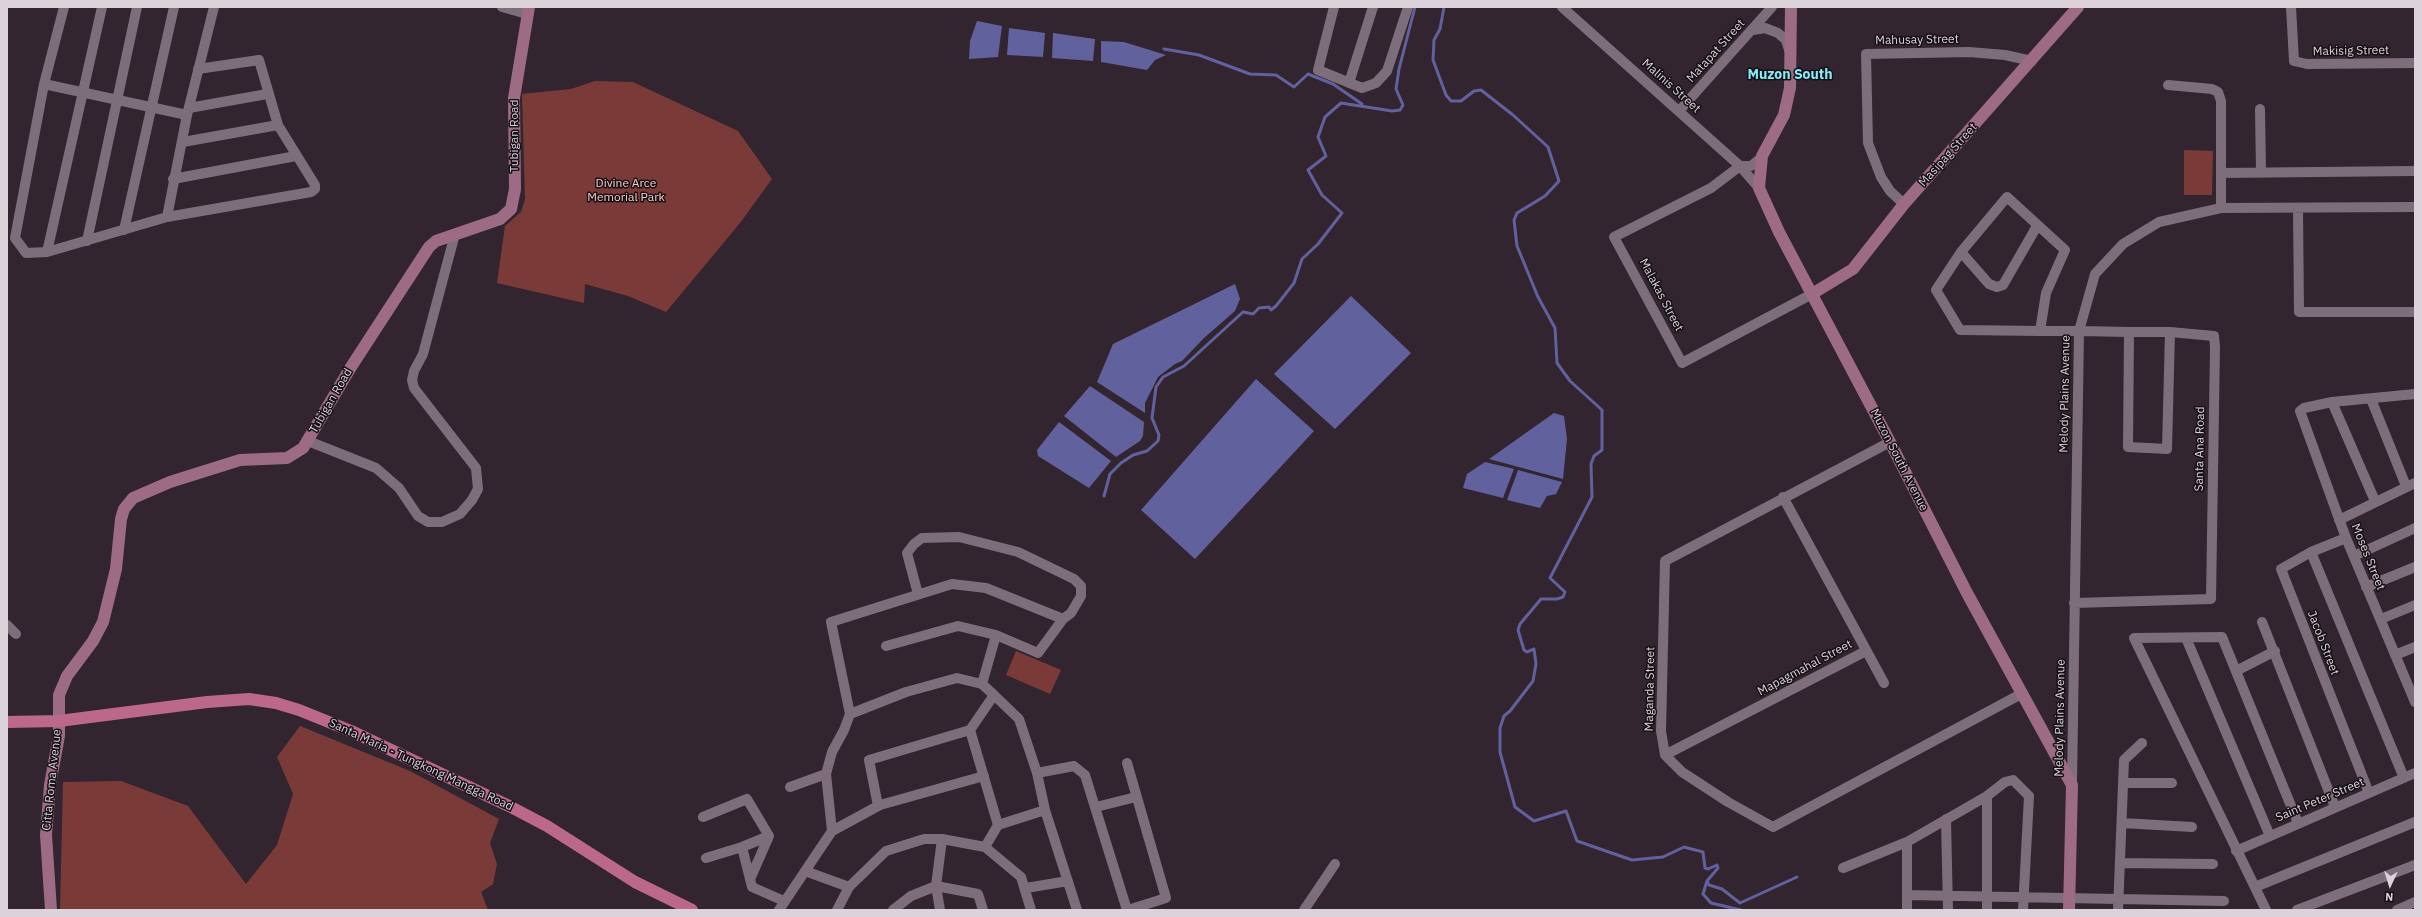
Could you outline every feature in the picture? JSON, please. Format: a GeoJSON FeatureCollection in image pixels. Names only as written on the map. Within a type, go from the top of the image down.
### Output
{"type":"FeatureCollection","features":[{"type":"Feature","properties":{"kind":"main road","name":"Santa Maria - Tungkong Mangga Road"},"geometry":{"type":"LineString","coordinates":[[7,722],[59,721],[192,703],[249,699],[276,703],[299,710],[406,755],[547,826],[635,882],[692,910]]}},
{"type":"Feature","properties":{"kind":"street"},"geometry":{"type":"LineString","coordinates":[[64,7],[44,84],[15,238],[26,253],[48,252],[167,217],[312,192],[315,185],[278,125],[267,94],[259,60],[198,69]]}},
{"type":"Feature","properties":{"kind":"street"},"geometry":{"type":"LineString","coordinates":[[48,252],[82,92],[102,7]]}},
{"type":"Feature","properties":{"kind":"street"},"geometry":{"type":"LineString","coordinates":[[87,241],[137,7]]}},
{"type":"Feature","properties":{"kind":"street"},"geometry":{"type":"LineString","coordinates":[[124,230],[174,7]]}},
{"type":"Feature","properties":{"kind":"street"},"geometry":{"type":"LineString","coordinates":[[167,217],[173,179],[214,7]]}},
{"type":"Feature","properties":{"kind":"street"},"geometry":{"type":"LineString","coordinates":[[502,7],[528,11]]}},
{"type":"Feature","properties":{"kind":"street"},"geometry":{"type":"LineString","coordinates":[[1334,7],[1318,70],[1366,88],[1376,83],[1387,72],[1408,7]]}},
{"type":"Feature","properties":{"kind":"street"},"geometry":{"type":"LineString","coordinates":[[1349,82],[1373,7]]}},
{"type":"Feature","properties":{"kind":"street","name":"Malinis Street"},"geometry":{"type":"LineString","coordinates":[[1562,7],[1740,166],[1759,188]]}},
{"type":"Feature","properties":{"kind":"street","name":"Matapat Street"},"geometry":{"type":"LineString","coordinates":[[1679,111],[1772,7]]}},
{"type":"Feature","properties":{"kind":"street","name":"Muzon South Avenue"},"geometry":{"type":"LineString","coordinates":[[1791,7],[1790,88],[1787,106],[1762,157],[1759,188],[1779,232],[1890,442],[1968,595],[2072,786],[2069,904]]}},
{"type":"Feature","properties":{"kind":"street","name":"Masipag Street"},"geometry":{"type":"LineString","coordinates":[[1812,294],[1853,269],[1904,204],[2032,61],[2078,7]]}},
{"type":"Feature","properties":{"kind":"street","name":"Makisig Street"},"geometry":{"type":"LineString","coordinates":[[2291,7],[2294,61],[2307,64],[2415,63]]}},
{"type":"Feature","properties":{"kind":"street","name":"Tubigan Road"},"geometry":{"type":"LineString","coordinates":[[59,721],[59,695],[61,685],[93,641],[103,622],[116,569],[122,513],[129,502],[154,488],[240,460],[287,458],[303,448],[351,367],[424,253],[436,241],[500,219],[511,209],[515,189],[514,98],[528,11]]}},
{"type":"Feature","properties":{"kind":"street"},"geometry":{"type":"LineString","coordinates":[[1753,30],[1765,28],[1778,33],[1786,40],[1790,55]]}},
{"type":"Feature","properties":{"kind":"street","name":"Mahusay Street"},"geometry":{"type":"LineString","coordinates":[[1904,204],[1890,191],[1881,178],[1868,143],[1866,54],[1969,52],[2005,55],[2032,61]]}},
{"type":"Feature","properties":{"kind":"street"},"geometry":{"type":"LineString","coordinates":[[44,84],[151,107],[188,112],[267,94]]}},
{"type":"Feature","properties":{"kind":"street"},"geometry":{"type":"LineString","coordinates":[[2168,85],[2212,89],[2218,92],[2221,101],[2221,208]]}},
{"type":"Feature","properties":{"kind":"street"},"geometry":{"type":"LineString","coordinates":[[2260,109],[2261,172]]}},
{"type":"Feature","properties":{"kind":"street"},"geometry":{"type":"LineString","coordinates":[[183,142],[278,125]]}},
{"type":"Feature","properties":{"kind":"street"},"geometry":{"type":"LineString","coordinates":[[173,179],[296,156]]}},
{"type":"Feature","properties":{"kind":"street"},"geometry":{"type":"LineString","coordinates":[[1740,166],[1751,166],[1762,157]]}},
{"type":"Feature","properties":{"kind":"street","name":"Malakas Street"},"geometry":{"type":"LineString","coordinates":[[1740,166],[1711,188],[1614,237],[1682,363],[1812,294]]}},
{"type":"Feature","properties":{"kind":"street"},"geometry":{"type":"LineString","coordinates":[[2221,173],[2415,171]]}},
{"type":"Feature","properties":{"kind":"street","name":"Santa Ana Road"},"geometry":{"type":"LineString","coordinates":[[2040,331],[2046,293],[2066,250],[2037,226],[2007,197],[1961,252],[1936,290],[1960,330],[2040,331],[2079,331],[2129,332],[2170,332],[2214,336],[2211,599],[2074,603]]}},
{"type":"Feature","properties":{"kind":"street","name":"Melody Plains Avenue"},"geometry":{"type":"LineString","coordinates":[[2072,786],[2079,331],[2095,274],[2123,244],[2159,222],[2221,208],[2415,207]]}},
{"type":"Feature","properties":{"kind":"street"},"geometry":{"type":"LineString","coordinates":[[2298,208],[2299,312],[2415,312]]}},
{"type":"Feature","properties":{"kind":"street"},"geometry":{"type":"LineString","coordinates":[[1961,252],[1989,284],[1996,287],[2003,285],[2037,226]]}},
{"type":"Feature","properties":{"kind":"street"},"geometry":{"type":"LineString","coordinates":[[308,441],[376,468],[399,488],[418,516],[428,522],[442,522],[460,514],[472,500],[478,489],[476,468],[414,388],[412,380],[414,371],[423,354],[455,234]]}},
{"type":"Feature","properties":{"kind":"street"},"geometry":{"type":"LineString","coordinates":[[2129,332],[2128,447],[2167,449],[2170,332]]}},
{"type":"Feature","properties":{"kind":"street"},"geometry":{"type":"LineString","coordinates":[[2375,502],[2332,402],[2414,398]]}},
{"type":"Feature","properties":{"kind":"street"},"geometry":{"type":"LineString","coordinates":[[2339,520],[2411,484],[2371,399]]}},
{"type":"Feature","properties":{"kind":"street","name":"Moses Street"},"geometry":{"type":"LineString","coordinates":[[2332,402],[2304,408],[2300,411],[2302,420],[2346,538],[2395,655],[2412,689],[2415,702]]}},
{"type":"Feature","properties":{"kind":"street","name":"Maganda Street"},"geometry":{"type":"LineString","coordinates":[[1664,755],[1661,731],[1665,560],[1890,442]]}},
{"type":"Feature","properties":{"kind":"street","name":"Mapagmahal Street"},"geometry":{"type":"LineString","coordinates":[[1664,755],[1866,651],[1783,497]]}},
{"type":"Feature","properties":{"kind":"street"},"geometry":{"type":"LineString","coordinates":[[2354,556],[2415,528]]}},
{"type":"Feature","properties":{"kind":"street"},"geometry":{"type":"LineString","coordinates":[[886,646],[958,626],[996,635],[1038,653],[1063,618],[1071,614],[1081,596],[1081,586],[1074,579],[1018,552],[959,537],[922,538],[907,553],[918,594]]}},
{"type":"Feature","properties":{"kind":"street","name":"Jacob Street"},"geometry":{"type":"LineString","coordinates":[[2346,538],[2311,552],[2281,569],[2368,793]]}},
{"type":"Feature","properties":{"kind":"street"},"geometry":{"type":"LineString","coordinates":[[2311,552],[2404,778]]}},
{"type":"Feature","properties":{"kind":"street"},"geometry":{"type":"LineString","coordinates":[[2366,587],[2415,567]]}},
{"type":"Feature","properties":{"kind":"street"},"geometry":{"type":"LineString","coordinates":[[832,831],[826,774],[832,752],[844,730],[850,714],[831,622],[952,584],[986,588],[1063,618]]}},
{"type":"Feature","properties":{"kind":"street"},"geometry":{"type":"LineString","coordinates":[[2380,618],[2415,605]]}},
{"type":"Feature","properties":{"kind":"street"},"geometry":{"type":"LineString","coordinates":[[2262,622],[2275,651],[2335,807]]}},
{"type":"Feature","properties":{"kind":"street"},"geometry":{"type":"LineString","coordinates":[[7,625],[16,634]]}},
{"type":"Feature","properties":{"kind":"street"},"geometry":{"type":"LineString","coordinates":[[982,684],[996,635]]}},
{"type":"Feature","properties":{"kind":"street"},"geometry":{"type":"LineString","coordinates":[[2266,910],[2236,851],[2134,638],[2222,637],[2298,823]]}},
{"type":"Feature","properties":{"kind":"street"},"geometry":{"type":"LineString","coordinates":[[2186,638],[2270,836]]}},
{"type":"Feature","properties":{"kind":"street"},"geometry":{"type":"LineString","coordinates":[[2395,655],[2415,647]]}},
{"type":"Feature","properties":{"kind":"street"},"geometry":{"type":"LineString","coordinates":[[1866,651],[1884,683]]}},
{"type":"Feature","properties":{"kind":"street"},"geometry":{"type":"LineString","coordinates":[[2236,671],[2275,651]]}},
{"type":"Feature","properties":{"kind":"street"},"geometry":{"type":"LineString","coordinates":[[850,714],[906,692],[957,678],[982,684],[1019,719],[1037,773],[1045,810],[1077,910]]}},
{"type":"Feature","properties":{"kind":"street"},"geometry":{"type":"LineString","coordinates":[[1664,755],[1682,772],[1728,802],[1773,826],[2023,694]]}},
{"type":"Feature","properties":{"kind":"street"},"geometry":{"type":"LineString","coordinates":[[878,806],[869,760],[970,730],[994,695]]}},
{"type":"Feature","properties":{"kind":"street","name":"Citta Roma Avenue"},"geometry":{"type":"LineString","coordinates":[[51,910],[46,835],[59,721]]}},
{"type":"Feature","properties":{"kind":"street"},"geometry":{"type":"LineString","coordinates":[[970,730],[998,825]]}},
{"type":"Feature","properties":{"kind":"street"},"geometry":{"type":"LineString","coordinates":[[2118,910],[2124,760],[2142,743]]}},
{"type":"Feature","properties":{"kind":"street"},"geometry":{"type":"LineString","coordinates":[[1037,773],[1074,766],[1085,775],[1128,910],[1166,898],[1127,763]]}},
{"type":"Feature","properties":{"kind":"street","name":"Saint Peter Street"},"geometry":{"type":"LineString","coordinates":[[2236,851],[2415,773]]}},
{"type":"Feature","properties":{"kind":"street"},"geometry":{"type":"LineString","coordinates":[[790,787],[826,774]]}},
{"type":"Feature","properties":{"kind":"street"},"geometry":{"type":"LineString","coordinates":[[742,847],[751,877],[752,887],[780,908],[832,831],[878,806],[984,776]]}},
{"type":"Feature","properties":{"kind":"street"},"geometry":{"type":"LineString","coordinates":[[1843,868],[1907,842],[1987,796],[2006,782],[2013,780],[2029,796],[2023,910]]}},
{"type":"Feature","properties":{"kind":"street"},"geometry":{"type":"LineString","coordinates":[[2123,783],[2172,783]]}},
{"type":"Feature","properties":{"kind":"street"},"geometry":{"type":"LineString","coordinates":[[1987,796],[1987,910]]}},
{"type":"Feature","properties":{"kind":"street"},"geometry":{"type":"LineString","coordinates":[[1096,807],[1136,797]]}},
{"type":"Feature","properties":{"kind":"street"},"geometry":{"type":"LineString","coordinates":[[703,817],[747,798],[769,836]]}},
{"type":"Feature","properties":{"kind":"street"},"geometry":{"type":"LineString","coordinates":[[985,847],[998,825],[1045,810]]}},
{"type":"Feature","properties":{"kind":"street"},"geometry":{"type":"LineString","coordinates":[[1946,820],[1948,910]]}},
{"type":"Feature","properties":{"kind":"street"},"geometry":{"type":"LineString","coordinates":[[2255,887],[2415,822]]}},
{"type":"Feature","properties":{"kind":"street"},"geometry":{"type":"LineString","coordinates":[[2122,823],[2192,827]]}},
{"type":"Feature","properties":{"kind":"street"},"geometry":{"type":"LineString","coordinates":[[706,858],[742,847],[769,836]]}},
{"type":"Feature","properties":{"kind":"street"},"geometry":{"type":"LineString","coordinates":[[751,877],[769,836]]}},
{"type":"Feature","properties":{"kind":"street"},"geometry":{"type":"LineString","coordinates":[[837,910],[849,888],[886,851],[924,839],[942,839],[985,847],[1021,877],[1026,888],[1031,910]]}},
{"type":"Feature","properties":{"kind":"street"},"geometry":{"type":"LineString","coordinates":[[940,910],[936,886],[942,839]]}},
{"type":"Feature","properties":{"kind":"street"},"geometry":{"type":"LineString","coordinates":[[1907,842],[1907,910]]}},
{"type":"Feature","properties":{"kind":"street"},"geometry":{"type":"LineString","coordinates":[[2120,863],[2213,864]]}},
{"type":"Feature","properties":{"kind":"street"},"geometry":{"type":"LineString","coordinates":[[1304,910],[1335,864]]}},
{"type":"Feature","properties":{"kind":"street"},"geometry":{"type":"LineString","coordinates":[[2297,910],[2415,865]]}},
{"type":"Feature","properties":{"kind":"street"},"geometry":{"type":"LineString","coordinates":[[805,871],[849,888]]}},
{"type":"Feature","properties":{"kind":"street"},"geometry":{"type":"LineString","coordinates":[[1026,888],[1068,881]]}},
{"type":"Feature","properties":{"kind":"street"},"geometry":{"type":"LineString","coordinates":[[893,910],[911,896],[936,886],[978,894],[983,910]]}},
{"type":"Feature","properties":{"kind":"street"},"geometry":{"type":"LineString","coordinates":[[1907,895],[2023,897],[2069,904],[2118,899],[2224,901]]}},
{"type":"Feature","properties":{"kind":"street"},"geometry":{"type":"LineString","coordinates":[[2397,910],[2415,902]]}},
{"type":"Feature","properties":{"kind":"green space","name":"Divine Arce Memorial Park"},"geometry":{"type":"Polygon","coordinates":[[[595,81],[633,82],[738,131],[772,179],[740,223],[666,312],[628,296],[585,284],[584,303],[497,283],[505,226],[521,212],[525,199],[522,94],[571,89],[595,81]]]}},
{"type":"Feature","properties":{"kind":"green space"},"geometry":{"type":"Polygon","coordinates":[[[2184,150],[2213,151],[2212,195],[2184,195],[2184,150]]]}},
{"type":"Feature","properties":{"kind":"green space"},"geometry":{"type":"Polygon","coordinates":[[[1016,651],[1061,670],[1050,694],[1006,675],[1016,651]]]}},
{"type":"Feature","properties":{"kind":"green space"},"geometry":{"type":"Polygon","coordinates":[[[300,726],[410,771],[499,819],[490,843],[497,864],[493,884],[481,892],[488,910],[60,910],[63,782],[121,781],[188,806],[246,884],[277,845],[293,794],[277,757],[300,726]]]}},
{"type":"Feature","properties":{"kind":"shaded area"},"geometry":{"type":"Polygon","coordinates":[[[977,21],[1002,26],[998,57],[969,59],[970,41],[977,21]]]}},
{"type":"Feature","properties":{"kind":"shaded area"},"geometry":{"type":"Polygon","coordinates":[[[1009,28],[1045,33],[1043,57],[1007,55],[1009,28]]]}},
{"type":"Feature","properties":{"kind":"shaded area"},"geometry":{"type":"Polygon","coordinates":[[[1053,33],[1095,39],[1093,61],[1052,58],[1053,33]]]}},
{"type":"Feature","properties":{"kind":"shaded area"},"geometry":{"type":"Polygon","coordinates":[[[1101,41],[1124,42],[1166,55],[1155,60],[1147,70],[1101,62],[1101,41]]]}},
{"type":"Feature","properties":{"kind":"shaded area"},"geometry":{"type":"Polygon","coordinates":[[[1235,284],[1240,299],[1235,311],[1204,338],[1182,361],[1175,364],[1158,377],[1145,403],[1145,413],[1097,382],[1113,344],[1235,284]]]}},
{"type":"Feature","properties":{"kind":"shaded area"},"geometry":{"type":"Polygon","coordinates":[[[1351,296],[1411,353],[1335,429],[1274,374],[1351,296]]]}},
{"type":"Feature","properties":{"kind":"shaded area"},"geometry":{"type":"Polygon","coordinates":[[[1256,379],[1314,431],[1195,559],[1141,510],[1256,379]]]}},
{"type":"Feature","properties":{"kind":"shaded area"},"geometry":{"type":"Polygon","coordinates":[[[1090,386],[1144,422],[1143,436],[1140,441],[1116,457],[1064,416],[1090,386]]]}},
{"type":"Feature","properties":{"kind":"shaded area"},"geometry":{"type":"Polygon","coordinates":[[[1554,413],[1564,416],[1567,439],[1563,479],[1489,459],[1554,413]]]}},
{"type":"Feature","properties":{"kind":"shaded area"},"geometry":{"type":"Polygon","coordinates":[[[1059,422],[1111,461],[1089,488],[1038,456],[1037,450],[1059,422]]]}},
{"type":"Feature","properties":{"kind":"shaded area"},"geometry":{"type":"Polygon","coordinates":[[[1485,462],[1514,469],[1503,498],[1463,488],[1467,474],[1485,462]]]}},
{"type":"Feature","properties":{"kind":"shaded area"},"geometry":{"type":"Polygon","coordinates":[[[1518,470],[1562,482],[1556,494],[1547,496],[1540,508],[1507,500],[1518,470]]]}},
{"type":"Feature","properties":{"kind":"waterway"},"geometry":{"type":"LineString","coordinates":[[1104,496],[1110,474],[1121,463],[1133,455],[1147,451],[1158,441],[1159,435],[1152,418],[1156,387],[1163,377],[1184,366],[1243,312],[1253,314],[1259,308],[1269,307],[1271,310],[1276,306],[1294,283],[1302,259],[1318,244],[1342,213],[1322,195],[1308,170],[1326,156],[1318,137],[1325,117],[1341,103],[1392,111],[1400,110],[1403,105],[1396,89],[1399,69],[1415,7]]}},
{"type":"Feature","properties":{"kind":"waterway"},"geometry":{"type":"LineString","coordinates":[[1444,7],[1440,29],[1434,40],[1433,60],[1446,95],[1451,101],[1461,101],[1474,91],[1481,90],[1513,115],[1548,147],[1559,181],[1545,196],[1517,213],[1514,220],[1517,246],[1538,297],[1555,328],[1557,363],[1570,381],[1602,410],[1602,450],[1594,456],[1591,464],[1592,497],[1550,578],[1565,592],[1563,597],[1557,599],[1541,599],[1520,624],[1518,630],[1524,650],[1527,652],[1534,649],[1536,664],[1533,681],[1510,711],[1504,716],[1500,728],[1500,752],[1515,807],[1534,821],[1566,811],[1577,841],[1632,860],[1663,857],[1684,847],[1703,852],[1705,868],[1708,869],[1717,865],[1718,868],[1707,881],[1709,885],[1722,889],[1740,903],[1797,877]]}},
{"type":"Feature","properties":{"kind":"waterway"},"geometry":{"type":"LineString","coordinates":[[1164,49],[1199,55],[1250,74],[1276,75],[1294,87],[1308,74],[1333,84],[1362,104]]}},
{"type":"Feature","properties":{"kind":"waterway"},"geometry":{"type":"LineString","coordinates":[[1707,881],[1703,894],[1711,903],[1741,910]]}},
{"type":"Feature","properties":{"kind":"district","name":"Muzon South"},"geometry":{"type":"Point","coordinates":[1790,75]}}]}
